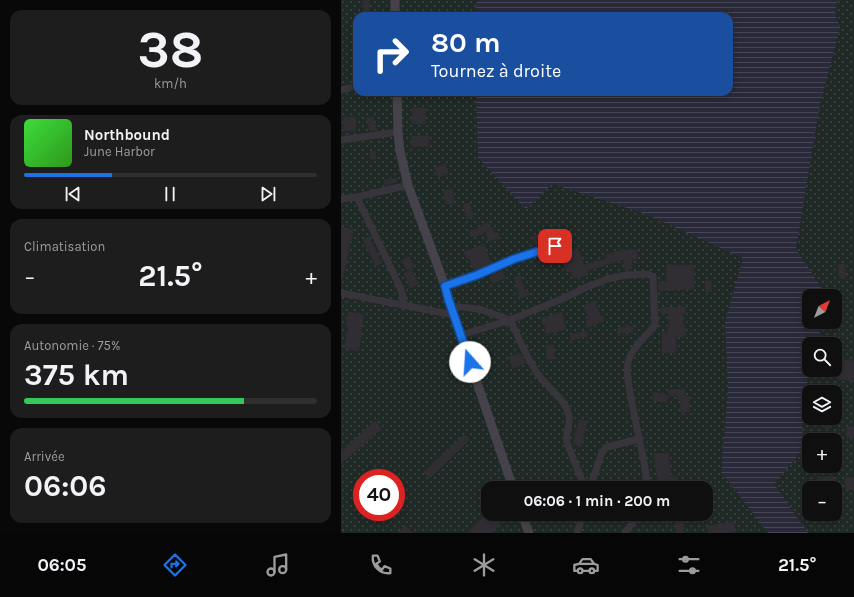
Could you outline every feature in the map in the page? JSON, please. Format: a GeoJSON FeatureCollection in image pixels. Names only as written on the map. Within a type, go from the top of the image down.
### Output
{"type":"FeatureCollection","features":[{"type":"Feature","properties":{"kind":"street"},"geometry":{"type":"LineString","coordinates":[[395,0],[395,12]]}},
{"type":"Feature","properties":{"kind":"street"},"geometry":{"type":"LineString","coordinates":[[341,90],[353,87]]}},
{"type":"Feature","properties":{"kind":"street"},"geometry":{"type":"LineString","coordinates":[[397,96],[400,151],[408,184],[445,286],[450,306],[511,481]]}},
{"type":"Feature","properties":{"kind":"street"},"geometry":{"type":"LineString","coordinates":[[341,140],[398,132]]}},
{"type":"Feature","properties":{"kind":"street"},"geometry":{"type":"LineString","coordinates":[[341,199],[357,197],[408,184]]}},
{"type":"Feature","properties":{"kind":"street"},"geometry":{"type":"LineString","coordinates":[[357,197],[400,288],[404,306]]}},
{"type":"Feature","properties":{"kind":"street"},"geometry":{"type":"LineString","coordinates":[[445,286],[477,275],[514,259],[555,246]]}},
{"type":"Feature","properties":{"kind":"street"},"geometry":{"type":"LineString","coordinates":[[461,335],[510,320],[564,298],[587,286],[607,279],[626,275],[648,274],[653,277],[655,325],[633,350],[627,365],[628,383],[645,462],[647,481]]}},
{"type":"Feature","properties":{"kind":"street"},"geometry":{"type":"LineString","coordinates":[[341,293],[454,316]]}},
{"type":"Feature","properties":{"kind":"street"},"geometry":{"type":"LineString","coordinates":[[450,306],[482,310],[510,320],[537,373],[557,395],[569,415],[566,437],[567,442],[582,481]]}},
{"type":"Feature","properties":{"kind":"street"},"geometry":{"type":"LineString","coordinates":[[592,481],[602,452],[607,447],[639,438]]}},
{"type":"Feature","properties":{"kind":"street"},"geometry":{"type":"LineString","coordinates":[[525,521],[529,533]]}},
{"type":"Feature","properties":{"kind":"street"},"geometry":{"type":"LineString","coordinates":[[577,533],[581,521]]}},
{"type":"Feature","properties":{"kind":"street"},"geometry":{"type":"LineString","coordinates":[[625,533],[634,521]]}},
{"type":"Feature","properties":{"kind":"shaded area"},"geometry":{"type":"Polygon","coordinates":[[[341,0],[854,0],[854,533],[341,533],[341,0]]]}},
{"type":"Feature","properties":{"kind":"water"},"geometry":{"type":"Polygon","coordinates":[[[477,0],[838,0],[835,12],[840,28],[819,109],[796,249],[822,289],[802,289],[802,329],[820,329],[819,337],[802,337],[802,377],[808,377],[807,385],[802,385],[802,451],[774,484],[808,533],[768,533],[721,472],[728,389],[725,322],[743,258],[643,213],[552,184],[526,209],[478,158],[476,96],[733,96],[733,12],[476,12],[477,0]]]}},
{"type":"Feature","properties":{"kind":"building"},"geometry":{"type":"Polygon","coordinates":[[[363,0],[369,0],[370,12],[364,12],[363,0]]]}},
{"type":"Feature","properties":{"kind":"building"},"geometry":{"type":"Polygon","coordinates":[[[413,108],[426,109],[425,124],[412,123],[413,108]]]}},
{"type":"Feature","properties":{"kind":"building"},"geometry":{"type":"Polygon","coordinates":[[[344,117],[356,118],[355,131],[343,130],[344,117]]]}},
{"type":"Feature","properties":{"kind":"building"},"geometry":{"type":"Polygon","coordinates":[[[373,117],[377,130],[370,131],[367,118],[373,117]]]}},
{"type":"Feature","properties":{"kind":"building"},"geometry":{"type":"Polygon","coordinates":[[[412,136],[429,136],[429,146],[412,146],[412,136]]]}},
{"type":"Feature","properties":{"kind":"building"},"geometry":{"type":"Polygon","coordinates":[[[375,151],[376,159],[371,159],[370,152],[375,151]]]}},
{"type":"Feature","properties":{"kind":"building"},"geometry":{"type":"Polygon","coordinates":[[[445,164],[448,173],[439,177],[435,168],[445,164]]]}},
{"type":"Feature","properties":{"kind":"building"},"geometry":{"type":"Polygon","coordinates":[[[396,178],[397,182],[385,185],[384,180],[396,178]]]}},
{"type":"Feature","properties":{"kind":"building"},"geometry":{"type":"Polygon","coordinates":[[[452,189],[454,203],[446,204],[444,191],[452,189]]]}},
{"type":"Feature","properties":{"kind":"building"},"geometry":{"type":"Polygon","coordinates":[[[470,203],[473,217],[467,219],[463,204],[470,203]]]}},
{"type":"Feature","properties":{"kind":"building"},"geometry":{"type":"Polygon","coordinates":[[[488,222],[495,234],[498,233],[499,238],[488,241],[486,231],[482,234],[471,237],[469,231],[477,229],[488,222]]]}},
{"type":"Feature","properties":{"kind":"building"},"geometry":{"type":"Polygon","coordinates":[[[341,227],[353,230],[343,278],[341,278],[341,227]]]}},
{"type":"Feature","properties":{"kind":"building"},"geometry":{"type":"Polygon","coordinates":[[[549,230],[552,239],[536,245],[532,237],[549,230]]]}},
{"type":"Feature","properties":{"kind":"building"},"geometry":{"type":"Polygon","coordinates":[[[369,237],[382,263],[376,266],[363,240],[369,237]]]}},
{"type":"Feature","properties":{"kind":"building"},"geometry":{"type":"Polygon","coordinates":[[[484,244],[491,263],[474,271],[469,258],[467,259],[464,252],[484,244]]]}},
{"type":"Feature","properties":{"kind":"building"},"geometry":{"type":"Polygon","coordinates":[[[578,248],[584,265],[608,259],[606,255],[622,250],[637,250],[637,259],[632,259],[632,269],[624,269],[624,259],[587,270],[588,275],[573,278],[571,271],[567,272],[560,255],[578,248]]]}},
{"type":"Feature","properties":{"kind":"building"},"geometry":{"type":"Polygon","coordinates":[[[409,257],[414,266],[407,270],[402,260],[409,257]]]}},
{"type":"Feature","properties":{"kind":"building"},"geometry":{"type":"Polygon","coordinates":[[[844,264],[846,277],[840,278],[838,265],[844,264]]]}},
{"type":"Feature","properties":{"kind":"building"},"geometry":{"type":"Polygon","coordinates":[[[667,265],[693,265],[694,289],[659,291],[659,282],[667,282],[667,265]]]}},
{"type":"Feature","properties":{"kind":"building"},"geometry":{"type":"Polygon","coordinates":[[[411,270],[419,284],[410,288],[408,283],[410,283],[404,274],[411,270]]]}},
{"type":"Feature","properties":{"kind":"building"},"geometry":{"type":"Polygon","coordinates":[[[502,271],[505,278],[493,283],[491,276],[502,271]]]}},
{"type":"Feature","properties":{"kind":"building"},"geometry":{"type":"Polygon","coordinates":[[[520,276],[524,291],[527,290],[529,295],[520,298],[515,278],[520,276]]]}},
{"type":"Feature","properties":{"kind":"building"},"geometry":{"type":"Polygon","coordinates":[[[705,281],[711,281],[711,291],[706,292],[705,281]]]}},
{"type":"Feature","properties":{"kind":"building"},"geometry":{"type":"Polygon","coordinates":[[[594,301],[600,316],[602,315],[604,321],[588,327],[586,321],[590,320],[584,306],[594,301]]]}},
{"type":"Feature","properties":{"kind":"building"},"geometry":{"type":"Polygon","coordinates":[[[685,307],[685,313],[682,313],[684,328],[686,328],[685,337],[676,336],[676,352],[662,353],[662,331],[668,333],[668,326],[670,327],[668,313],[661,314],[661,308],[685,307]]]}},
{"type":"Feature","properties":{"kind":"building"},"geometry":{"type":"Polygon","coordinates":[[[349,312],[364,315],[358,351],[344,348],[349,327],[346,326],[349,312]]]}},
{"type":"Feature","properties":{"kind":"building"},"geometry":{"type":"Polygon","coordinates":[[[562,312],[566,329],[546,334],[545,325],[543,325],[541,318],[562,312]]]}},
{"type":"Feature","properties":{"kind":"building"},"geometry":{"type":"Polygon","coordinates":[[[633,326],[633,332],[618,333],[618,328],[633,326]]]}},
{"type":"Feature","properties":{"kind":"building"},"geometry":{"type":"Polygon","coordinates":[[[587,331],[588,336],[571,340],[570,335],[587,331]]]}},
{"type":"Feature","properties":{"kind":"building"},"geometry":{"type":"Polygon","coordinates":[[[553,345],[555,359],[547,359],[546,346],[553,345]]]}},
{"type":"Feature","properties":{"kind":"building"},"geometry":{"type":"Polygon","coordinates":[[[520,353],[525,363],[513,368],[509,357],[520,353]]]}},
{"type":"Feature","properties":{"kind":"building"},"geometry":{"type":"Polygon","coordinates":[[[844,360],[854,361],[854,381],[837,379],[837,377],[842,377],[844,360]]]}},
{"type":"Feature","properties":{"kind":"building"},"geometry":{"type":"Polygon","coordinates":[[[685,389],[685,396],[690,397],[689,412],[680,412],[681,400],[678,400],[677,395],[669,396],[669,390],[685,389]]]}},
{"type":"Feature","properties":{"kind":"building"},"geometry":{"type":"Polygon","coordinates":[[[654,392],[667,395],[666,403],[653,400],[654,392]]]}},
{"type":"Feature","properties":{"kind":"building"},"geometry":{"type":"Polygon","coordinates":[[[579,420],[587,422],[581,446],[573,444],[579,420]]]}},
{"type":"Feature","properties":{"kind":"building"},"geometry":{"type":"Polygon","coordinates":[[[375,421],[381,428],[341,464],[341,452],[375,421]]]}},
{"type":"Feature","properties":{"kind":"building"},"geometry":{"type":"Polygon","coordinates":[[[825,425],[831,425],[831,428],[825,428],[825,425]]]}},
{"type":"Feature","properties":{"kind":"building"},"geometry":{"type":"Polygon","coordinates":[[[847,427],[854,427],[854,437],[847,437],[847,427]]]}},
{"type":"Feature","properties":{"kind":"building"},"geometry":{"type":"Polygon","coordinates":[[[464,435],[469,440],[430,478],[424,472],[464,435]]]}},
{"type":"Feature","properties":{"kind":"building"},"geometry":{"type":"Polygon","coordinates":[[[668,453],[671,477],[677,477],[678,481],[658,481],[654,454],[668,453]]]}},
{"type":"Feature","properties":{"kind":"building"},"geometry":{"type":"Polygon","coordinates":[[[833,476],[833,481],[818,481],[818,478],[833,476]]]}},
{"type":"Feature","properties":{"kind":"building"},"geometry":{"type":"Polygon","coordinates":[[[846,477],[854,478],[854,490],[845,489],[846,477]]]}},
{"type":"Feature","properties":{"kind":"building"},"geometry":{"type":"Polygon","coordinates":[[[481,519],[481,521],[499,521],[501,523],[492,533],[468,533],[481,519]]]}},
{"type":"Feature","properties":{"kind":"building"},"geometry":{"type":"Polygon","coordinates":[[[684,521],[684,533],[676,533],[676,522],[684,521]]]}},
{"type":"Feature","properties":{"kind":"building"},"geometry":{"type":"Polygon","coordinates":[[[734,522],[735,533],[709,533],[708,526],[734,522]]]}},
{"type":"Feature","properties":{"kind":"building"},"geometry":{"type":"Polygon","coordinates":[[[405,526],[413,533],[398,533],[405,526]]]}},
{"type":"Feature","properties":{"kind":"route"},"geometry":{"type":"LineString","coordinates":[[470,362],[445,286],[477,275],[514,259],[555,246]]}}]}
